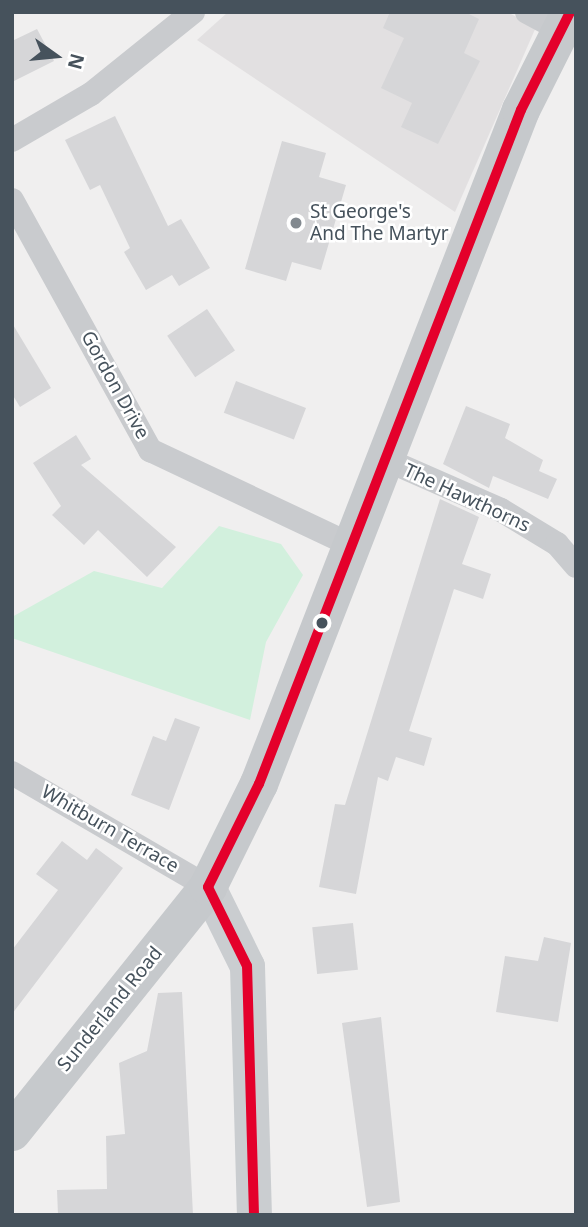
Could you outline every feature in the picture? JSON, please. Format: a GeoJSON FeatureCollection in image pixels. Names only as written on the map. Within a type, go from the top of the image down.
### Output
{"type":"FeatureCollection","features":[{"type":"Feature","properties":{"kind":"main road","name":"Sunderland Road"},"geometry":{"type":"LineString","coordinates":[[12,1132],[208,887],[259,784],[521,110],[565,21]]}},
{"type":"Feature","properties":{"kind":"main road"},"geometry":{"type":"LineString","coordinates":[[208,887],[247,966],[254,1215]]}},
{"type":"Feature","properties":{"kind":"street"},"geometry":{"type":"LineString","coordinates":[[12,140],[91,94],[192,12]]}},
{"type":"Feature","properties":{"kind":"street"},"geometry":{"type":"LineString","coordinates":[[527,12],[565,21]]}},
{"type":"Feature","properties":{"kind":"street","name":"Gordon Drive"},"geometry":{"type":"LineString","coordinates":[[12,200],[150,450],[351,545]]}},
{"type":"Feature","properties":{"kind":"street","name":"The Hawthorns"},"geometry":{"type":"LineString","coordinates":[[387,460],[512,516],[557,544],[576,566]]}},
{"type":"Feature","properties":{"kind":"street","name":"Whitburn Terrace"},"geometry":{"type":"LineString","coordinates":[[12,772],[208,887]]}},
{"type":"Feature","properties":{"kind":"shaded area"},"geometry":{"type":"Polygon","coordinates":[[[228,12],[507,12],[536,27],[455,212],[197,40],[228,12]]]}},
{"type":"Feature","properties":{"kind":"green space"},"geometry":{"type":"Polygon","coordinates":[[[219,526],[281,544],[303,575],[266,642],[250,720],[12,638],[12,617],[94,571],[162,588],[219,526]]]}},
{"type":"Feature","properties":{"kind":"building"},"geometry":{"type":"Polygon","coordinates":[[[390,12],[465,12],[479,19],[464,53],[480,61],[438,144],[401,127],[412,103],[381,88],[404,38],[383,28],[390,12]]]}},
{"type":"Feature","properties":{"kind":"building"},"geometry":{"type":"Polygon","coordinates":[[[37,29],[54,61],[12,82],[12,41],[37,29]]]}},
{"type":"Feature","properties":{"kind":"building"},"geometry":{"type":"Polygon","coordinates":[[[115,116],[168,226],[181,219],[210,268],[179,286],[172,275],[146,290],[124,252],[130,248],[100,185],[90,190],[65,140],[115,116]]]}},
{"type":"Feature","properties":{"kind":"building","name":"St George's And The Martyr"},"geometry":{"type":"Polygon","coordinates":[[[282,141],[326,153],[319,177],[346,185],[321,270],[292,262],[286,281],[245,269],[282,141]]]}},
{"type":"Feature","properties":{"kind":"building"},"geometry":{"type":"Polygon","coordinates":[[[207,309],[235,350],[195,377],[167,336],[207,309]]]}},
{"type":"Feature","properties":{"kind":"building"},"geometry":{"type":"Polygon","coordinates":[[[12,323],[51,388],[20,407],[12,394],[12,323]]]}},
{"type":"Feature","properties":{"kind":"building"},"geometry":{"type":"Polygon","coordinates":[[[236,381],[306,408],[294,440],[224,413],[236,381]]]}},
{"type":"Feature","properties":{"kind":"building"},"geometry":{"type":"Polygon","coordinates":[[[466,406],[510,424],[505,438],[543,460],[539,471],[557,479],[548,499],[493,476],[489,488],[443,464],[466,406]]]}},
{"type":"Feature","properties":{"kind":"building"},"geometry":{"type":"Polygon","coordinates":[[[76,435],[91,459],[81,465],[176,547],[147,577],[98,530],[84,545],[52,515],[61,506],[33,463],[76,435]]]}},
{"type":"Feature","properties":{"kind":"building"},"geometry":{"type":"Polygon","coordinates":[[[440,499],[479,517],[462,564],[491,574],[483,599],[454,589],[409,731],[432,738],[424,766],[396,757],[388,781],[378,777],[356,894],[319,887],[335,804],[345,805],[440,499]]]}},
{"type":"Feature","properties":{"kind":"building"},"geometry":{"type":"Polygon","coordinates":[[[175,718],[200,727],[169,810],[131,795],[153,736],[166,741],[175,718]]]}},
{"type":"Feature","properties":{"kind":"building"},"geometry":{"type":"Polygon","coordinates":[[[62,841],[87,860],[96,848],[123,868],[12,1014],[12,950],[58,890],[36,874],[62,841]]]}},
{"type":"Feature","properties":{"kind":"building"},"geometry":{"type":"Polygon","coordinates":[[[353,923],[358,970],[317,974],[312,927],[353,923]]]}},
{"type":"Feature","properties":{"kind":"building"},"geometry":{"type":"Polygon","coordinates":[[[544,937],[571,943],[558,1022],[496,1012],[505,956],[538,961],[544,937]]]}},
{"type":"Feature","properties":{"kind":"building"},"geometry":{"type":"Polygon","coordinates":[[[182,992],[193,1215],[58,1215],[57,1190],[107,1189],[106,1136],[125,1134],[119,1063],[147,1051],[158,993],[182,992]]]}},
{"type":"Feature","properties":{"kind":"building"},"geometry":{"type":"Polygon","coordinates":[[[381,1017],[400,1202],[367,1207],[342,1023],[381,1017]]]}},
{"type":"Feature","properties":{"kind":"transit line"},"geometry":{"type":"LineString","coordinates":[[254,1215],[247,966],[208,887],[259,784],[521,110],[570,12]]}},
{"type":"Feature","properties":{"kind":"place","name":"St George's And The Martyr"},"geometry":{"type":"Point","coordinates":[296,223]}}]}
